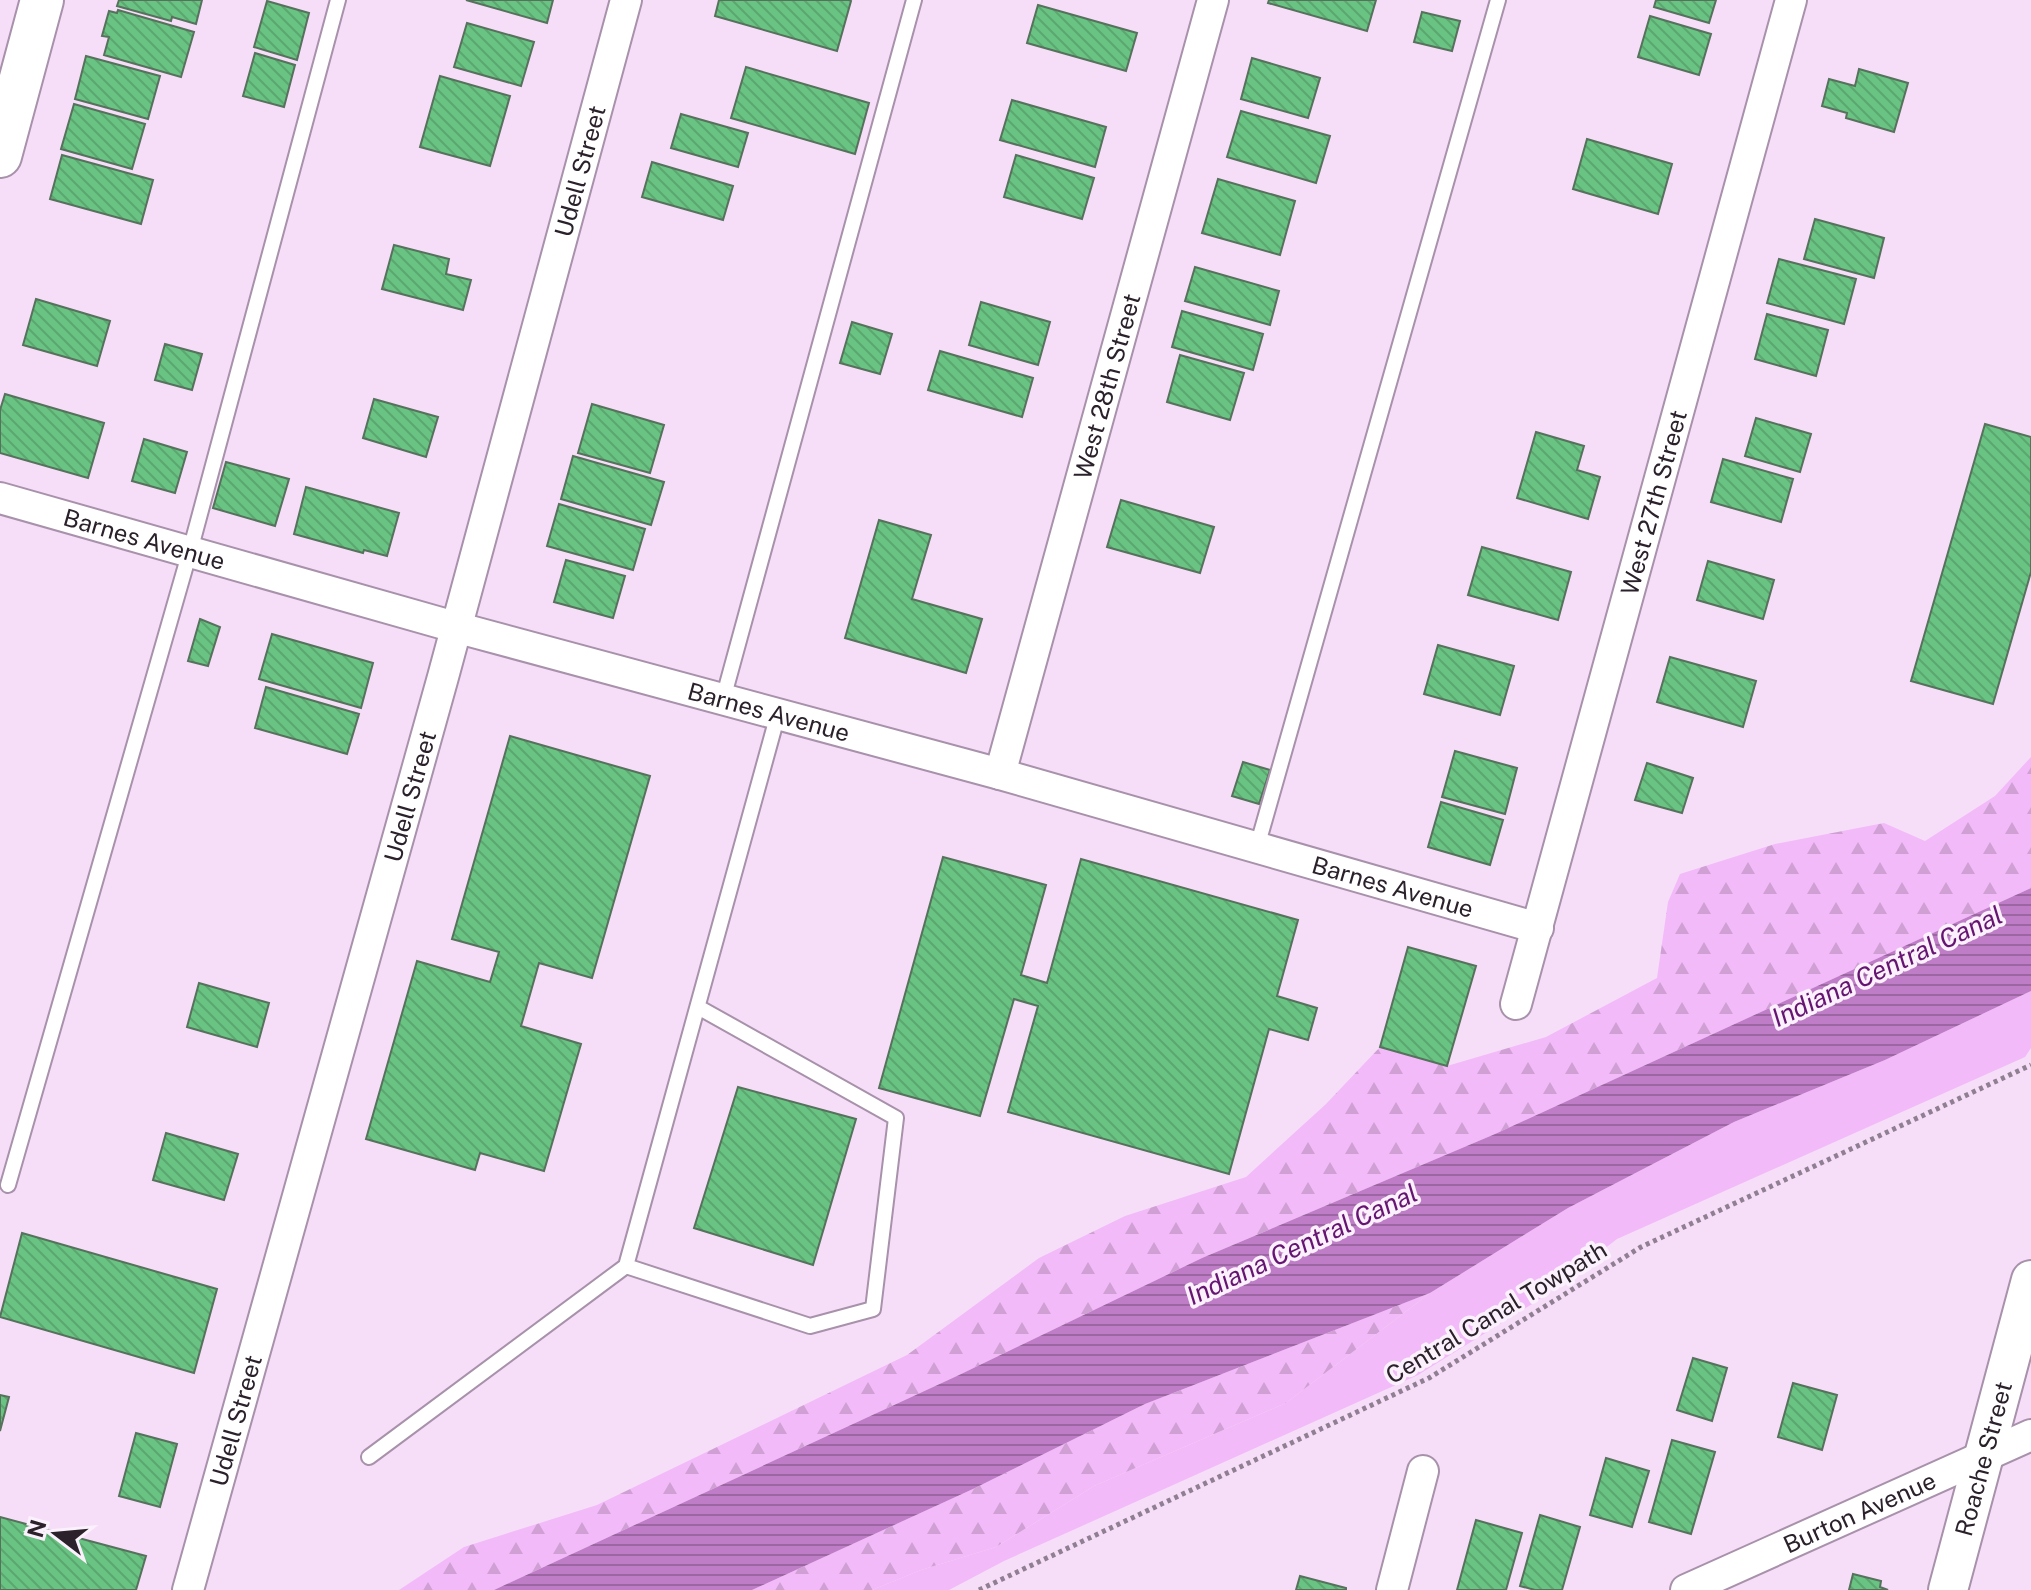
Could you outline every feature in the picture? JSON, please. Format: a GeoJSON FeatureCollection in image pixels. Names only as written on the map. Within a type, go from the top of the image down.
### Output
{"type":"FeatureCollection","features":[{"type":"Feature","properties":{"kind":"main road"},"geometry":{"type":"LineString","coordinates":[[0,156],[42,0]]}},
{"type":"Feature","properties":{"kind":"street","name":"Udell Street"},"geometry":{"type":"LineString","coordinates":[[188,1590],[626,0]]}},
{"type":"Feature","properties":{"kind":"street","name":"West 28th Street"},"geometry":{"type":"LineString","coordinates":[[1000,774],[1213,0]]}},
{"type":"Feature","properties":{"kind":"street","name":"West 27th Street"},"geometry":{"type":"LineString","coordinates":[[1516,1004],[1791,0]]}},
{"type":"Feature","properties":{"kind":"street","name":"Barnes Avenue"},"geometry":{"type":"LineString","coordinates":[[0,498],[455,627],[1000,774],[1538,928]]}},
{"type":"Feature","properties":{"kind":"street","name":"Roache Street"},"geometry":{"type":"LineString","coordinates":[[1948,1590],[2031,1280]]}},
{"type":"Feature","properties":{"kind":"street","name":"Burton Avenue"},"geometry":{"type":"LineString","coordinates":[[1686,1590],[2031,1435]]}},
{"type":"Feature","properties":{"kind":"street"},"geometry":{"type":"LineString","coordinates":[[1392,1590],[1423,1471]]}},
{"type":"Feature","properties":{"kind":"lane"},"geometry":{"type":"LineString","coordinates":[[8,1185],[190,551],[338,0]]}},
{"type":"Feature","properties":{"kind":"lane"},"geometry":{"type":"LineString","coordinates":[[723,699],[914,0]]}},
{"type":"Feature","properties":{"kind":"lane"},"geometry":{"type":"LineString","coordinates":[[1257,847],[1498,0]]}},
{"type":"Feature","properties":{"kind":"lane"},"geometry":{"type":"LineString","coordinates":[[369,1457],[626,1266],[778,714]]}},
{"type":"Feature","properties":{"kind":"lane"},"geometry":{"type":"LineString","coordinates":[[626,1266],[810,1326],[873,1309],[896,1118],[698,1007]]}},
{"type":"Feature","properties":{"kind":"path","name":"Central Canal Towpath"},"geometry":{"type":"LineString","coordinates":[[979,1590],[1429,1378],[1641,1247],[2031,1065]]}},
{"type":"Feature","properties":{"kind":"green space"},"geometry":{"type":"Polygon","coordinates":[[[2031,757],[2031,888],[1495,1134],[1202,1258],[959,1375],[494,1590],[399,1590],[464,1547],[597,1505],[907,1355],[1039,1258],[1125,1216],[1246,1177],[1326,1104],[1380,1047],[1447,1066],[1546,1037],[1657,978],[1668,902],[1680,874],[1775,844],[1884,823],[1925,841],[1995,796],[2031,757]]]}},
{"type":"Feature","properties":{"kind":"green space"},"geometry":{"type":"Polygon","coordinates":[[[2031,991],[2031,1048],[2025,1057],[1617,1239],[1537,1301],[1418,1375],[1004,1561],[949,1590],[872,1590],[921,1570],[996,1547],[1094,1486],[1286,1403],[1430,1293],[1568,1208],[1734,1122],[1885,1060],[2031,991]]]}},
{"type":"Feature","properties":{"kind":"green space"},"geometry":{"type":"Polygon","coordinates":[[[1430,1293],[1286,1403],[1094,1486],[996,1547],[921,1570],[872,1590],[752,1590],[973,1489],[1145,1404],[1430,1293]]]}},
{"type":"Feature","properties":{"kind":"water","name":"Indiana Central Canal"},"geometry":{"type":"Polygon","coordinates":[[[2031,888],[2031,991],[1885,1060],[1734,1122],[1568,1208],[1430,1293],[1145,1404],[973,1489],[752,1590],[494,1590],[959,1375],[1202,1258],[1495,1134],[2031,888]]]}},
{"type":"Feature","properties":{"kind":"building"},"geometry":{"type":"Polygon","coordinates":[[[119,0],[202,0],[196,24],[172,17],[171,21],[117,6],[119,0]]]}},
{"type":"Feature","properties":{"kind":"building"},"geometry":{"type":"Polygon","coordinates":[[[466,0],[553,0],[547,23],[466,0]]]}},
{"type":"Feature","properties":{"kind":"building"},"geometry":{"type":"Polygon","coordinates":[[[719,0],[851,1],[837,51],[715,16],[719,0]]]}},
{"type":"Feature","properties":{"kind":"building"},"geometry":{"type":"Polygon","coordinates":[[[1269,0],[1376,0],[1367,31],[1268,3],[1269,0]]]}},
{"type":"Feature","properties":{"kind":"building"},"geometry":{"type":"Polygon","coordinates":[[[1656,0],[1716,0],[1709,23],[1654,7],[1656,0]]]}},
{"type":"Feature","properties":{"kind":"building"},"geometry":{"type":"Polygon","coordinates":[[[267,1],[309,13],[297,60],[254,47],[267,1]]]}},
{"type":"Feature","properties":{"kind":"building"},"geometry":{"type":"Polygon","coordinates":[[[1038,5],[1137,33],[1126,71],[1027,43],[1038,5]]]}},
{"type":"Feature","properties":{"kind":"building"},"geometry":{"type":"Polygon","coordinates":[[[118,10],[194,32],[181,77],[104,55],[109,37],[102,36],[109,11],[117,13],[118,10]]]}},
{"type":"Feature","properties":{"kind":"building"},"geometry":{"type":"Polygon","coordinates":[[[1422,12],[1460,21],[1452,51],[1414,42],[1422,12]]]}},
{"type":"Feature","properties":{"kind":"building"},"geometry":{"type":"Polygon","coordinates":[[[1650,16],[1711,34],[1699,75],[1638,57],[1650,16]]]}},
{"type":"Feature","properties":{"kind":"building"},"geometry":{"type":"Polygon","coordinates":[[[467,23],[534,42],[521,86],[454,67],[467,23]]]}},
{"type":"Feature","properties":{"kind":"building"},"geometry":{"type":"Polygon","coordinates":[[[255,53],[295,65],[284,107],[243,96],[255,53]]]}},
{"type":"Feature","properties":{"kind":"building"},"geometry":{"type":"Polygon","coordinates":[[[86,56],[160,76],[148,119],[75,99],[86,56]]]}},
{"type":"Feature","properties":{"kind":"building"},"geometry":{"type":"Polygon","coordinates":[[[1252,58],[1320,78],[1308,118],[1241,99],[1252,58]]]}},
{"type":"Feature","properties":{"kind":"building"},"geometry":{"type":"Polygon","coordinates":[[[746,67],[869,103],[855,154],[731,118],[746,67]]]}},
{"type":"Feature","properties":{"kind":"building"},"geometry":{"type":"Polygon","coordinates":[[[1859,69],[1908,83],[1894,132],[1846,118],[1847,113],[1822,106],[1829,79],[1855,86],[1859,69]]]}},
{"type":"Feature","properties":{"kind":"building"},"geometry":{"type":"Polygon","coordinates":[[[440,76],[510,96],[490,166],[420,147],[440,76]]]}},
{"type":"Feature","properties":{"kind":"building"},"geometry":{"type":"Polygon","coordinates":[[[1012,100],[1106,127],[1095,167],[1000,140],[1012,100]]]}},
{"type":"Feature","properties":{"kind":"building"},"geometry":{"type":"Polygon","coordinates":[[[74,104],[145,124],[132,169],[61,149],[74,104]]]}},
{"type":"Feature","properties":{"kind":"building"},"geometry":{"type":"Polygon","coordinates":[[[1241,111],[1330,136],[1316,183],[1227,157],[1241,111]]]}},
{"type":"Feature","properties":{"kind":"building"},"geometry":{"type":"Polygon","coordinates":[[[681,114],[748,133],[738,167],[671,148],[681,114]]]}},
{"type":"Feature","properties":{"kind":"building"},"geometry":{"type":"Polygon","coordinates":[[[1587,139],[1672,164],[1658,214],[1573,189],[1587,139]]]}},
{"type":"Feature","properties":{"kind":"building"},"geometry":{"type":"Polygon","coordinates":[[[62,155],[153,180],[141,224],[50,199],[62,155]]]}},
{"type":"Feature","properties":{"kind":"building"},"geometry":{"type":"Polygon","coordinates":[[[1016,155],[1094,178],[1082,219],[1004,197],[1016,155]]]}},
{"type":"Feature","properties":{"kind":"building"},"geometry":{"type":"Polygon","coordinates":[[[652,162],[733,186],[723,220],[642,197],[652,162]]]}},
{"type":"Feature","properties":{"kind":"building"},"geometry":{"type":"Polygon","coordinates":[[[1218,179],[1295,201],[1280,255],[1202,233],[1218,179]]]}},
{"type":"Feature","properties":{"kind":"building"},"geometry":{"type":"Polygon","coordinates":[[[1815,219],[1884,238],[1874,278],[1804,259],[1815,219]]]}},
{"type":"Feature","properties":{"kind":"building"},"geometry":{"type":"Polygon","coordinates":[[[394,245],[449,259],[446,274],[471,280],[463,310],[382,289],[394,245]]]}},
{"type":"Feature","properties":{"kind":"building"},"geometry":{"type":"Polygon","coordinates":[[[1779,259],[1856,279],[1844,324],[1767,303],[1779,259]]]}},
{"type":"Feature","properties":{"kind":"building"},"geometry":{"type":"Polygon","coordinates":[[[1195,267],[1279,291],[1270,325],[1185,301],[1195,267]]]}},
{"type":"Feature","properties":{"kind":"building"},"geometry":{"type":"Polygon","coordinates":[[[36,299],[110,321],[97,366],[23,345],[36,299]]]}},
{"type":"Feature","properties":{"kind":"building"},"geometry":{"type":"Polygon","coordinates":[[[981,302],[1050,322],[1038,365],[969,345],[981,302]]]}},
{"type":"Feature","properties":{"kind":"building"},"geometry":{"type":"Polygon","coordinates":[[[1182,311],[1263,334],[1253,370],[1172,347],[1182,311]]]}},
{"type":"Feature","properties":{"kind":"building"},"geometry":{"type":"Polygon","coordinates":[[[1767,314],[1828,330],[1816,376],[1755,359],[1767,314]]]}},
{"type":"Feature","properties":{"kind":"building"},"geometry":{"type":"Polygon","coordinates":[[[852,322],[892,334],[880,374],[840,363],[852,322]]]}},
{"type":"Feature","properties":{"kind":"building"},"geometry":{"type":"Polygon","coordinates":[[[165,344],[202,354],[192,390],[155,380],[165,344]]]}},
{"type":"Feature","properties":{"kind":"building"},"geometry":{"type":"Polygon","coordinates":[[[940,351],[1033,378],[1022,417],[928,390],[940,351]]]}},
{"type":"Feature","properties":{"kind":"building"},"geometry":{"type":"Polygon","coordinates":[[[1180,355],[1244,373],[1230,420],[1167,402],[1180,355]]]}},
{"type":"Feature","properties":{"kind":"building"},"geometry":{"type":"Polygon","coordinates":[[[5,394],[104,423],[88,478],[0,453],[0,410],[5,394]]]}},
{"type":"Feature","properties":{"kind":"building"},"geometry":{"type":"Polygon","coordinates":[[[374,399],[438,417],[426,457],[363,438],[374,399]]]}},
{"type":"Feature","properties":{"kind":"building"},"geometry":{"type":"Polygon","coordinates":[[[592,404],[664,425],[650,473],[578,453],[592,404]]]}},
{"type":"Feature","properties":{"kind":"building"},"geometry":{"type":"Polygon","coordinates":[[[1756,418],[1811,434],[1800,472],[1745,456],[1756,418]]]}},
{"type":"Feature","properties":{"kind":"building"},"geometry":{"type":"Polygon","coordinates":[[[1985,424],[2031,437],[2031,572],[1993,704],[1911,681],[1985,424]]]}},
{"type":"Feature","properties":{"kind":"building"},"geometry":{"type":"Polygon","coordinates":[[[1536,432],[1584,446],[1577,470],[1600,477],[1588,519],[1517,498],[1536,432]]]}},
{"type":"Feature","properties":{"kind":"building"},"geometry":{"type":"Polygon","coordinates":[[[144,439],[187,452],[175,493],[132,481],[144,439]]]}},
{"type":"Feature","properties":{"kind":"building"},"geometry":{"type":"Polygon","coordinates":[[[573,456],[664,482],[651,525],[561,499],[573,456]]]}},
{"type":"Feature","properties":{"kind":"building"},"geometry":{"type":"Polygon","coordinates":[[[1723,459],[1793,479],[1781,522],[1711,502],[1723,459]]]}},
{"type":"Feature","properties":{"kind":"building"},"geometry":{"type":"Polygon","coordinates":[[[226,462],[289,479],[275,526],[213,508],[226,462]]]}},
{"type":"Feature","properties":{"kind":"building"},"geometry":{"type":"Polygon","coordinates":[[[306,487],[399,513],[387,556],[364,550],[363,553],[294,534],[306,487]]]}},
{"type":"Feature","properties":{"kind":"building"},"geometry":{"type":"Polygon","coordinates":[[[1121,500],[1214,527],[1200,573],[1107,547],[1121,500]]]}},
{"type":"Feature","properties":{"kind":"building"},"geometry":{"type":"Polygon","coordinates":[[[559,504],[645,529],[633,570],[547,546],[559,504]]]}},
{"type":"Feature","properties":{"kind":"building"},"geometry":{"type":"Polygon","coordinates":[[[879,520],[931,535],[912,599],[982,619],[966,673],[845,638],[879,520]]]}},
{"type":"Feature","properties":{"kind":"building"},"geometry":{"type":"Polygon","coordinates":[[[1482,547],[1571,572],[1558,620],[1468,595],[1482,547]]]}},
{"type":"Feature","properties":{"kind":"building"},"geometry":{"type":"Polygon","coordinates":[[[566,560],[625,576],[613,618],[554,602],[566,560]]]}},
{"type":"Feature","properties":{"kind":"building"},"geometry":{"type":"Polygon","coordinates":[[[1708,561],[1774,580],[1763,619],[1697,600],[1708,561]]]}},
{"type":"Feature","properties":{"kind":"building"},"geometry":{"type":"Polygon","coordinates":[[[200,619],[220,627],[208,666],[188,661],[200,619]]]}},
{"type":"Feature","properties":{"kind":"building"},"geometry":{"type":"Polygon","coordinates":[[[272,634],[373,663],[361,708],[259,679],[272,634]]]}},
{"type":"Feature","properties":{"kind":"building"},"geometry":{"type":"Polygon","coordinates":[[[1438,645],[1514,666],[1500,715],[1424,694],[1438,645]]]}},
{"type":"Feature","properties":{"kind":"building"},"geometry":{"type":"Polygon","coordinates":[[[1670,657],[1756,681],[1743,727],[1657,702],[1670,657]]]}},
{"type":"Feature","properties":{"kind":"building"},"geometry":{"type":"Polygon","coordinates":[[[266,687],[359,714],[347,754],[255,728],[266,687]]]}},
{"type":"Feature","properties":{"kind":"building"},"geometry":{"type":"Polygon","coordinates":[[[510,736],[650,776],[592,978],[539,963],[521,1026],[581,1044],[544,1171],[480,1153],[475,1170],[366,1139],[417,961],[490,982],[499,952],[452,939],[510,736]]]}},
{"type":"Feature","properties":{"kind":"building"},"geometry":{"type":"Polygon","coordinates":[[[1455,751],[1517,768],[1505,814],[1442,797],[1455,751]]]}},
{"type":"Feature","properties":{"kind":"building"},"geometry":{"type":"Polygon","coordinates":[[[1243,762],[1270,770],[1259,804],[1232,796],[1243,762]]]}},
{"type":"Feature","properties":{"kind":"building"},"geometry":{"type":"Polygon","coordinates":[[[1647,763],[1693,778],[1682,813],[1635,800],[1647,763]]]}},
{"type":"Feature","properties":{"kind":"building"},"geometry":{"type":"Polygon","coordinates":[[[1441,802],[1503,820],[1490,865],[1428,847],[1441,802]]]}},
{"type":"Feature","properties":{"kind":"building"},"geometry":{"type":"Polygon","coordinates":[[[943,857],[1046,885],[1021,975],[1047,983],[1081,859],[1298,920],[1277,996],[1317,1008],[1308,1040],[1269,1029],[1229,1174],[1008,1112],[1038,1006],[1014,999],[980,1116],[879,1088],[943,857]]]}},
{"type":"Feature","properties":{"kind":"building"},"geometry":{"type":"Polygon","coordinates":[[[1408,947],[1476,966],[1447,1066],[1380,1047],[1408,947]]]}},
{"type":"Feature","properties":{"kind":"building"},"geometry":{"type":"Polygon","coordinates":[[[199,983],[269,1003],[257,1047],[187,1027],[199,983]]]}},
{"type":"Feature","properties":{"kind":"building"},"geometry":{"type":"Polygon","coordinates":[[[738,1087],[856,1119],[813,1265],[694,1228],[738,1087]]]}},
{"type":"Feature","properties":{"kind":"building"},"geometry":{"type":"Polygon","coordinates":[[[166,1133],[238,1154],[224,1200],[153,1180],[166,1133]]]}},
{"type":"Feature","properties":{"kind":"building"},"geometry":{"type":"Polygon","coordinates":[[[22,1233],[217,1289],[194,1373],[0,1317],[22,1233]]]}},
{"type":"Feature","properties":{"kind":"building"},"geometry":{"type":"Polygon","coordinates":[[[1693,1358],[1727,1368],[1712,1421],[1677,1410],[1693,1358]]]}},
{"type":"Feature","properties":{"kind":"building"},"geometry":{"type":"Polygon","coordinates":[[[1793,1383],[1837,1395],[1822,1450],[1778,1437],[1793,1383]]]}},
{"type":"Feature","properties":{"kind":"building"},"geometry":{"type":"Polygon","coordinates":[[[0,1395],[9,1397],[0,1431],[0,1395]]]}},
{"type":"Feature","properties":{"kind":"building"},"geometry":{"type":"Polygon","coordinates":[[[136,1433],[177,1444],[160,1507],[119,1496],[136,1433]]]}},
{"type":"Feature","properties":{"kind":"building"},"geometry":{"type":"Polygon","coordinates":[[[1672,1440],[1715,1452],[1691,1534],[1649,1522],[1672,1440]]]}},
{"type":"Feature","properties":{"kind":"building"},"geometry":{"type":"Polygon","coordinates":[[[1606,1458],[1649,1471],[1632,1527],[1590,1515],[1606,1458]]]}},
{"type":"Feature","properties":{"kind":"building"},"geometry":{"type":"Polygon","coordinates":[[[1540,1515],[1580,1527],[1562,1590],[1535,1590],[1520,1586],[1540,1515]]]}},
{"type":"Feature","properties":{"kind":"building"},"geometry":{"type":"Polygon","coordinates":[[[0,1517],[146,1556],[136,1590],[0,1590],[0,1517]]]}},
{"type":"Feature","properties":{"kind":"building"},"geometry":{"type":"Polygon","coordinates":[[[1476,1520],[1522,1533],[1506,1590],[1457,1590],[1476,1520]]]}},
{"type":"Feature","properties":{"kind":"building"},"geometry":{"type":"Polygon","coordinates":[[[1853,1574],[1881,1581],[1880,1587],[1888,1590],[1849,1590],[1853,1574]]]}},
{"type":"Feature","properties":{"kind":"building"},"geometry":{"type":"Polygon","coordinates":[[[1300,1576],[1346,1588],[1346,1590],[1296,1590],[1300,1576]]]}}]}
